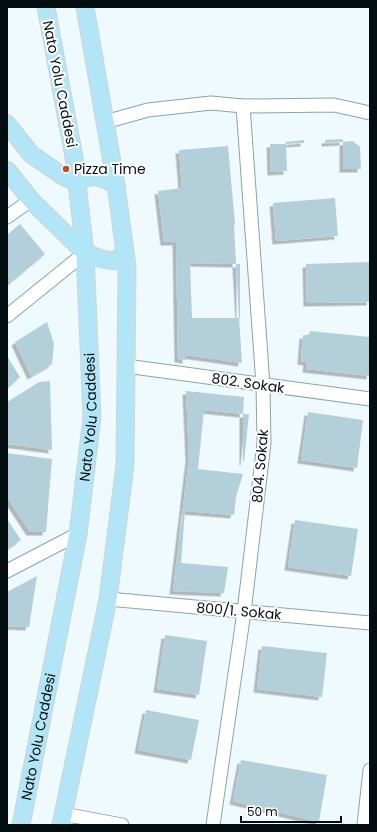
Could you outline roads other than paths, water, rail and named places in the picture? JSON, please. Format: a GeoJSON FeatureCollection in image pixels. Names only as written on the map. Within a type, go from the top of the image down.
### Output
{"type":"FeatureCollection","features":[{"type":"Feature","properties":{"kind":"main road","name":"Nato Yolu Caddesi"},"geometry":{"type":"LineString","coordinates":[[21,825],[78,534],[92,417],[85,253],[74,156],[46,7]]}},
{"type":"Feature","properties":{"kind":"main road"},"geometry":{"type":"LineString","coordinates":[[62,820],[108,599],[125,465],[127,267],[116,185],[85,7]]}},
{"type":"Feature","properties":{"kind":"main road"},"geometry":{"type":"LineString","coordinates":[[7,124],[31,154],[61,175],[77,183],[86,176],[101,177],[116,185]]}},
{"type":"Feature","properties":{"kind":"main road"},"geometry":{"type":"LineString","coordinates":[[7,170],[31,200],[85,253],[102,259],[114,261],[125,254]]}},
{"type":"Feature","properties":{"kind":"street"},"geometry":{"type":"LineString","coordinates":[[105,122],[148,110],[211,103],[243,106],[334,105],[370,114]]}},
{"type":"Feature","properties":{"kind":"street","name":"804. Sokak"},"geometry":{"type":"LineString","coordinates":[[213,825],[244,612],[264,443],[263,385],[243,106]]}},
{"type":"Feature","properties":{"kind":"street"},"geometry":{"type":"LineString","coordinates":[[7,217],[31,200]]}},
{"type":"Feature","properties":{"kind":"street"},"geometry":{"type":"LineString","coordinates":[[7,316],[85,253]]}},
{"type":"Feature","properties":{"kind":"street","name":"802. Sokak"},"geometry":{"type":"LineString","coordinates":[[126,366],[370,399]]}},
{"type":"Feature","properties":{"kind":"street"},"geometry":{"type":"LineString","coordinates":[[7,570],[78,534]]}},
{"type":"Feature","properties":{"kind":"street","name":"800/1. Sokak"},"geometry":{"type":"LineString","coordinates":[[108,599],[370,623]]}},
{"type":"Feature","properties":{"kind":"street"},"geometry":{"type":"LineString","coordinates":[[364,825],[370,770]]}},
{"type":"Feature","properties":{"kind":"street"},"geometry":{"type":"LineString","coordinates":[[62,820],[122,825]]}},
{"type":"Feature","properties":{"kind":"place","name":"Pizza Time"},"geometry":{"type":"Point","coordinates":[66,169]}}]}
